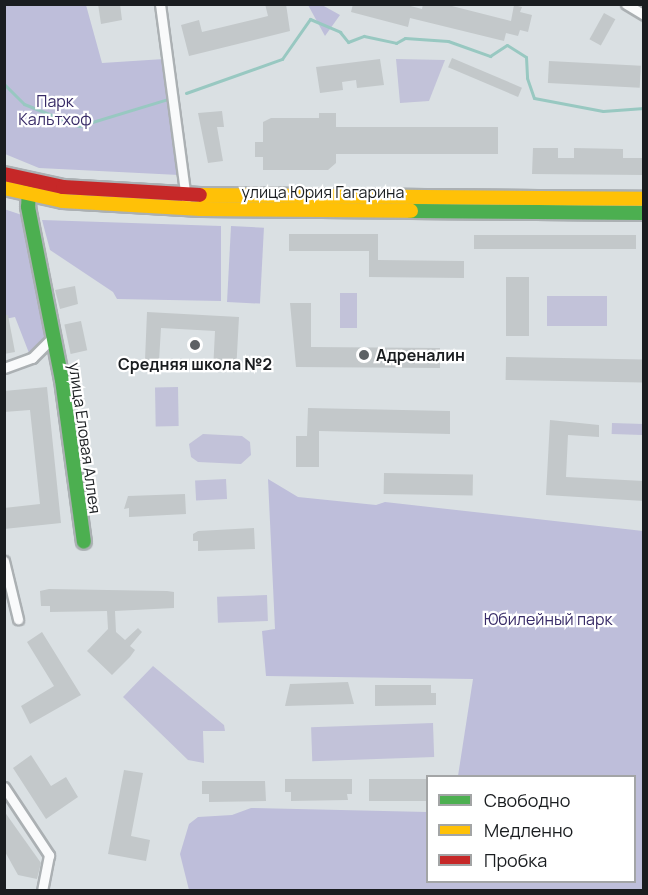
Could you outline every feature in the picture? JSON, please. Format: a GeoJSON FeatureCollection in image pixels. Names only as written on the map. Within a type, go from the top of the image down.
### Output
{"type":"FeatureCollection","features":[{"type":"Feature","properties":{"kind":"main road","name":"улица Юрия Гагарина"},"geometry":{"type":"LineString","coordinates":[[4,174],[29,181],[186,202],[644,213]]}},
{"type":"Feature","properties":{"kind":"main road","name":"улица Еловая Аллея"},"geometry":{"type":"LineString","coordinates":[[29,181],[28,196],[52,338],[62,380],[84,542]]}},
{"type":"Feature","properties":{"kind":"main road","name":"улица Юрия Гагарина"},"geometry":{"type":"LineString","coordinates":[[4,188],[28,196],[105,205],[186,202],[644,199]]}},
{"type":"Feature","properties":{"kind":"street"},"geometry":{"type":"LineString","coordinates":[[160,4],[186,202]]}},
{"type":"Feature","properties":{"kind":"street"},"geometry":{"type":"LineString","coordinates":[[626,4],[644,15]]}},
{"type":"Feature","properties":{"kind":"street"},"geometry":{"type":"LineString","coordinates":[[4,368],[32,358],[52,338]]}},
{"type":"Feature","properties":{"kind":"street"},"geometry":{"type":"LineString","coordinates":[[4,561],[18,618]]}},
{"type":"Feature","properties":{"kind":"street"},"geometry":{"type":"LineString","coordinates":[[4,787],[49,855],[42,891]]}},
{"type":"Feature","properties":{"kind":"shaded area"},"geometry":{"type":"Polygon","coordinates":[[[396,59],[445,60],[429,101],[400,103],[396,59]]]}},
{"type":"Feature","properties":{"kind":"shaded area"},"geometry":{"type":"Polygon","coordinates":[[[340,293],[357,293],[357,328],[340,328],[340,293]]]}},
{"type":"Feature","properties":{"kind":"shaded area"},"geometry":{"type":"Polygon","coordinates":[[[547,296],[607,296],[607,326],[547,326],[547,296]]]}},
{"type":"Feature","properties":{"kind":"shaded area"},"geometry":{"type":"Polygon","coordinates":[[[155,387],[178,387],[179,426],[156,426],[155,387]]]}},
{"type":"Feature","properties":{"kind":"shaded area"},"geometry":{"type":"Polygon","coordinates":[[[612,423],[643,424],[643,435],[612,434],[612,423]]]}},
{"type":"Feature","properties":{"kind":"shaded area"},"geometry":{"type":"Polygon","coordinates":[[[203,434],[242,436],[250,442],[251,455],[241,464],[198,462],[191,457],[189,444],[203,434]]]}},
{"type":"Feature","properties":{"kind":"shaded area"},"geometry":{"type":"Polygon","coordinates":[[[226,479],[227,499],[196,501],[195,481],[226,479]]]}},
{"type":"Feature","properties":{"kind":"shaded area"},"geometry":{"type":"Polygon","coordinates":[[[267,595],[268,621],[218,623],[217,597],[267,595]]]}},
{"type":"Feature","properties":{"kind":"shaded area"},"geometry":{"type":"Polygon","coordinates":[[[153,666],[224,725],[225,731],[203,731],[204,763],[188,760],[123,697],[153,666]]]}},
{"type":"Feature","properties":{"kind":"shaded area"},"geometry":{"type":"Polygon","coordinates":[[[433,723],[434,757],[312,761],[311,727],[433,723]]]}},
{"type":"Feature","properties":{"kind":"green space","name":"Парк Кальтхоф"},"geometry":{"type":"Polygon","coordinates":[[[4,5],[86,5],[102,63],[164,59],[179,175],[39,168],[5,154],[4,5]]]}},
{"type":"Feature","properties":{"kind":"green space"},"geometry":{"type":"Polygon","coordinates":[[[308,5],[322,5],[340,15],[325,36],[308,5]]]}},
{"type":"Feature","properties":{"kind":"green space"},"geometry":{"type":"Polygon","coordinates":[[[4,209],[25,216],[46,338],[29,353],[15,317],[5,319],[4,209]]]}},
{"type":"Feature","properties":{"kind":"green space"},"geometry":{"type":"Polygon","coordinates":[[[42,220],[221,226],[221,301],[117,299],[113,292],[50,250],[42,220]]]}},
{"type":"Feature","properties":{"kind":"green space"},"geometry":{"type":"Polygon","coordinates":[[[231,226],[264,228],[260,304],[227,302],[231,226]]]}},
{"type":"Feature","properties":{"kind":"green space","name":"Юбилейный парк"},"geometry":{"type":"Polygon","coordinates":[[[268,479],[298,497],[376,505],[385,502],[643,531],[643,890],[189,890],[180,854],[189,824],[198,817],[232,815],[251,808],[426,812],[426,883],[636,883],[636,775],[458,775],[473,679],[266,676],[262,631],[275,629],[268,479]]]}},
{"type":"Feature","properties":{"kind":"building"},"geometry":{"type":"Polygon","coordinates":[[[98,4],[120,4],[122,20],[101,24],[98,4]]]}},
{"type":"Feature","properties":{"kind":"building"},"geometry":{"type":"Polygon","coordinates":[[[265,4],[286,4],[290,31],[189,56],[181,25],[199,20],[202,32],[268,16],[265,4]]]}},
{"type":"Feature","properties":{"kind":"building"},"geometry":{"type":"Polygon","coordinates":[[[353,4],[403,4],[422,9],[423,4],[444,4],[511,21],[514,5],[522,7],[520,12],[532,15],[528,32],[520,30],[518,36],[506,33],[504,41],[410,18],[408,27],[351,12],[353,4]]]}},
{"type":"Feature","properties":{"kind":"building"},"geometry":{"type":"Polygon","coordinates":[[[604,13],[615,19],[601,46],[589,39],[604,13]]]}},
{"type":"Feature","properties":{"kind":"building"},"geometry":{"type":"Polygon","coordinates":[[[452,58],[522,88],[518,97],[448,67],[452,58]]]}},
{"type":"Feature","properties":{"kind":"building"},"geometry":{"type":"Polygon","coordinates":[[[380,59],[384,85],[357,88],[356,80],[342,82],[343,90],[320,93],[316,67],[380,59]]]}},
{"type":"Feature","properties":{"kind":"building"},"geometry":{"type":"Polygon","coordinates":[[[549,61],[641,66],[640,88],[548,83],[549,61]]]}},
{"type":"Feature","properties":{"kind":"building"},"geometry":{"type":"Polygon","coordinates":[[[222,111],[224,127],[217,127],[223,161],[208,163],[198,113],[222,111]]]}},
{"type":"Feature","properties":{"kind":"building"},"geometry":{"type":"Polygon","coordinates":[[[319,113],[336,113],[336,127],[498,127],[498,154],[336,154],[336,163],[328,170],[263,170],[263,157],[255,157],[255,142],[263,142],[263,122],[271,118],[319,118],[319,113]]]}},
{"type":"Feature","properties":{"kind":"building"},"geometry":{"type":"Polygon","coordinates":[[[533,148],[558,148],[558,158],[574,158],[574,148],[623,149],[623,158],[644,158],[644,175],[532,174],[533,148]]]}},
{"type":"Feature","properties":{"kind":"building"},"geometry":{"type":"Polygon","coordinates":[[[289,234],[378,234],[378,260],[464,261],[464,278],[369,277],[369,251],[289,251],[289,234]]]}},
{"type":"Feature","properties":{"kind":"building"},"geometry":{"type":"Polygon","coordinates":[[[474,235],[636,235],[636,249],[474,249],[474,235]]]}},
{"type":"Feature","properties":{"kind":"building"},"geometry":{"type":"Polygon","coordinates":[[[506,277],[529,277],[529,336],[506,336],[506,277]]]}},
{"type":"Feature","properties":{"kind":"building"},"geometry":{"type":"Polygon","coordinates":[[[75,286],[78,304],[60,309],[55,290],[75,286]]]}},
{"type":"Feature","properties":{"kind":"building"},"geometry":{"type":"Polygon","coordinates":[[[290,303],[311,303],[311,347],[440,348],[440,368],[296,367],[290,303]]]}},
{"type":"Feature","properties":{"kind":"building"},"geometry":{"type":"Polygon","coordinates":[[[147,312],[239,317],[236,372],[213,371],[215,331],[161,328],[159,361],[145,360],[147,312]]]}},
{"type":"Feature","properties":{"kind":"building"},"geometry":{"type":"Polygon","coordinates":[[[4,315],[8,315],[15,352],[4,354],[4,315]]]}},
{"type":"Feature","properties":{"kind":"building"},"geometry":{"type":"Polygon","coordinates":[[[81,321],[87,350],[71,354],[64,325],[81,321]]]}},
{"type":"Feature","properties":{"kind":"building"},"geometry":{"type":"Polygon","coordinates":[[[506,357],[644,359],[644,382],[506,380],[506,357]]]}},
{"type":"Feature","properties":{"kind":"building"},"geometry":{"type":"Polygon","coordinates":[[[47,387],[61,523],[4,529],[4,508],[40,504],[30,410],[4,412],[4,391],[47,387]]]}},
{"type":"Feature","properties":{"kind":"building"},"geometry":{"type":"Polygon","coordinates":[[[308,408],[450,411],[450,434],[319,431],[319,467],[296,467],[296,436],[307,436],[308,408]]]}},
{"type":"Feature","properties":{"kind":"building"},"geometry":{"type":"Polygon","coordinates":[[[550,420],[599,425],[599,437],[568,435],[566,477],[644,481],[644,501],[546,495],[550,420]]]}},
{"type":"Feature","properties":{"kind":"building"},"geometry":{"type":"Polygon","coordinates":[[[384,473],[473,475],[473,496],[384,494],[384,473]]]}},
{"type":"Feature","properties":{"kind":"building"},"geometry":{"type":"Polygon","coordinates":[[[185,494],[186,514],[129,517],[129,508],[124,509],[128,496],[185,494]]]}},
{"type":"Feature","properties":{"kind":"building"},"geometry":{"type":"Polygon","coordinates":[[[254,528],[255,549],[198,551],[198,541],[193,541],[193,534],[198,531],[254,528]]]}},
{"type":"Feature","properties":{"kind":"building"},"geometry":{"type":"Polygon","coordinates":[[[49,589],[174,592],[174,608],[115,611],[116,632],[125,640],[138,628],[142,632],[130,646],[135,650],[112,675],[87,651],[108,629],[107,611],[50,612],[50,606],[41,606],[40,591],[49,589]]]}},
{"type":"Feature","properties":{"kind":"building"},"geometry":{"type":"Polygon","coordinates":[[[42,632],[81,695],[30,724],[21,706],[54,686],[27,642],[42,632]]]}},
{"type":"Feature","properties":{"kind":"building"},"geometry":{"type":"Polygon","coordinates":[[[348,682],[354,704],[285,706],[290,684],[348,682]]]}},
{"type":"Feature","properties":{"kind":"building"},"geometry":{"type":"Polygon","coordinates":[[[375,685],[431,685],[431,693],[436,693],[436,705],[375,706],[375,685]]]}},
{"type":"Feature","properties":{"kind":"building"},"geometry":{"type":"Polygon","coordinates":[[[31,755],[51,786],[66,777],[78,797],[46,819],[13,768],[31,755]]]}},
{"type":"Feature","properties":{"kind":"building"},"geometry":{"type":"Polygon","coordinates":[[[124,770],[143,773],[131,836],[150,840],[146,861],[108,854],[124,770]]]}},
{"type":"Feature","properties":{"kind":"building"},"geometry":{"type":"Polygon","coordinates":[[[285,779],[352,779],[352,794],[347,794],[348,800],[291,801],[291,792],[285,792],[285,779]]]}},
{"type":"Feature","properties":{"kind":"building"},"geometry":{"type":"Polygon","coordinates":[[[369,779],[426,779],[426,801],[369,801],[369,779]]]}},
{"type":"Feature","properties":{"kind":"building"},"geometry":{"type":"Polygon","coordinates":[[[202,781],[265,781],[266,801],[209,802],[209,794],[202,794],[202,781]]]}},
{"type":"Feature","properties":{"kind":"building"},"geometry":{"type":"Polygon","coordinates":[[[4,811],[41,863],[37,879],[18,875],[4,850],[4,811]]]}},
{"type":"Feature","properties":{"kind":"waterway"},"geometry":{"type":"LineString","coordinates":[[186,93],[282,59],[310,19],[340,32],[348,42],[364,36],[396,43],[405,38],[448,41],[490,56],[507,45],[526,57],[527,78],[534,98],[603,111],[644,108]]}},
{"type":"Feature","properties":{"kind":"waterway"},"geometry":{"type":"LineString","coordinates":[[4,84],[24,104],[79,126],[171,98]]}},
{"type":"Feature","properties":{"kind":"traffic: fast"},"geometry":{"type":"LineString","coordinates":[[29,183],[28,207],[62,380],[84,542]]}},
{"type":"Feature","properties":{"kind":"traffic: fast"},"geometry":{"type":"LineString","coordinates":[[411,211],[644,213]]}},
{"type":"Feature","properties":{"kind":"traffic: slow"},"geometry":{"type":"LineString","coordinates":[[4,188],[63,201],[201,209],[411,211]]}},
{"type":"Feature","properties":{"kind":"traffic: slow"},"geometry":{"type":"LineString","coordinates":[[200,195],[644,199]]}},
{"type":"Feature","properties":{"kind":"traffic: jam"},"geometry":{"type":"LineString","coordinates":[[4,174],[63,187],[200,195]]}},
{"type":"Feature","properties":{"kind":"place","name":"Средняя школа №2"},"geometry":{"type":"Point","coordinates":[195,345]}},
{"type":"Feature","properties":{"kind":"place","name":"Адреналин"},"geometry":{"type":"Point","coordinates":[364,355]}}]}
